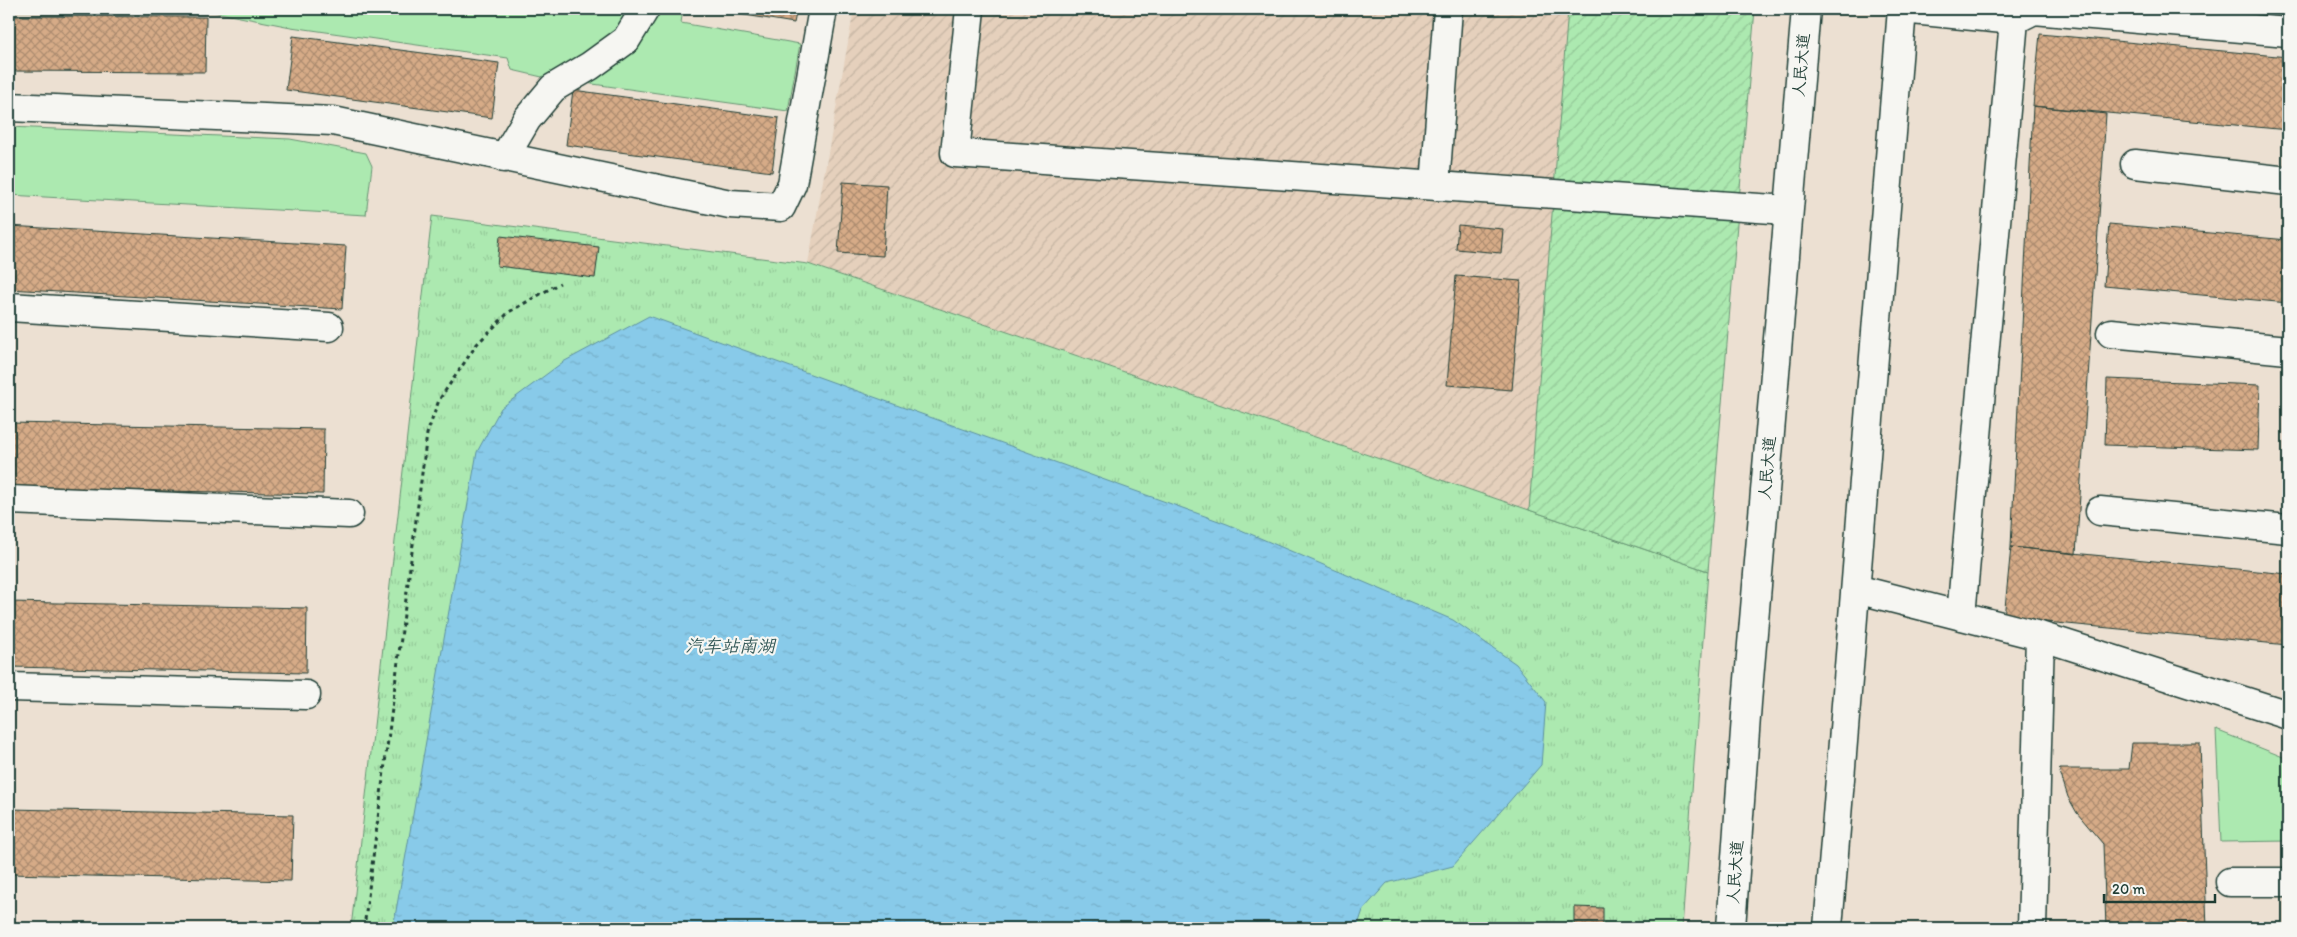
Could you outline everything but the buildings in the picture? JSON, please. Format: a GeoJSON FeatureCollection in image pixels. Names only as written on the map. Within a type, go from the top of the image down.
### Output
{"type":"FeatureCollection","features":[{"type":"Feature","properties":{"kind":"main road"},"geometry":{"type":"LineString","coordinates":[[504,158],[526,119],[553,88],[590,66],[626,40],[645,9]]}},
{"type":"Feature","properties":{"kind":"main road"},"geometry":{"type":"LineString","coordinates":[[9,107],[333,121],[730,204],[781,208],[792,184],[822,9]]}},
{"type":"Feature","properties":{"kind":"main road"},"geometry":{"type":"LineString","coordinates":[[970,9],[955,153],[1788,210]]}},
{"type":"Feature","properties":{"kind":"main road"},"geometry":{"type":"LineString","coordinates":[[1436,186],[1448,9]]}},
{"type":"Feature","properties":{"kind":"main road","name":"人民大道"},"geometry":{"type":"LineString","coordinates":[[1730,928],[1806,9]]}},
{"type":"Feature","properties":{"kind":"main road"},"geometry":{"type":"LineString","coordinates":[[1828,928],[1902,9],[2015,14],[2034,10],[2288,32]]}},
{"type":"Feature","properties":{"kind":"main road"},"geometry":{"type":"LineString","coordinates":[[1960,616],[2015,14]]}},
{"type":"Feature","properties":{"kind":"main road"},"geometry":{"type":"LineString","coordinates":[[2135,164],[2288,180]]}},
{"type":"Feature","properties":{"kind":"main road"},"geometry":{"type":"LineString","coordinates":[[9,308],[329,327]]}},
{"type":"Feature","properties":{"kind":"main road"},"geometry":{"type":"LineString","coordinates":[[2112,333],[2288,350]]}},
{"type":"Feature","properties":{"kind":"main road"},"geometry":{"type":"LineString","coordinates":[[9,500],[350,514]]}},
{"type":"Feature","properties":{"kind":"main road"},"geometry":{"type":"LineString","coordinates":[[2100,511],[2288,529]]}},
{"type":"Feature","properties":{"kind":"main road"},"geometry":{"type":"LineString","coordinates":[[1856,589],[2040,636],[2288,715]]}},
{"type":"Feature","properties":{"kind":"main road"},"geometry":{"type":"LineString","coordinates":[[2032,928],[2040,636]]}},
{"type":"Feature","properties":{"kind":"main road"},"geometry":{"type":"LineString","coordinates":[[9,687],[306,695]]}},
{"type":"Feature","properties":{"kind":"main road"},"geometry":{"type":"LineString","coordinates":[[2230,882],[2288,882]]}},
{"type":"Feature","properties":{"kind":"path"},"geometry":{"type":"LineString","coordinates":[[364,928],[428,434],[439,400],[477,344],[509,312],[560,283]]}},
{"type":"Feature","properties":{"kind":"shaded area"},"geometry":{"type":"Polygon","coordinates":[[[854,9],[1568,9],[1529,510],[808,264],[854,9]]]}},
{"type":"Feature","properties":{"kind":"green space"},"geometry":{"type":"Polygon","coordinates":[[[9,9],[683,9],[681,23],[800,44],[788,111],[542,77],[512,70],[508,58],[291,27],[214,12],[9,11],[9,9]]]}},
{"type":"Feature","properties":{"kind":"green space"},"geometry":{"type":"Polygon","coordinates":[[[1568,9],[1755,9],[1708,571],[1529,510],[1568,9]]]}},
{"type":"Feature","properties":{"kind":"green space"},"geometry":{"type":"Polygon","coordinates":[[[9,127],[290,139],[366,153],[372,166],[366,215],[9,195],[9,127]]]}},
{"type":"Feature","properties":{"kind":"green space","name":"汽车站南湖"},"geometry":{"type":"Polygon","coordinates":[[[432,216],[808,264],[1708,571],[1682,928],[351,928],[432,216]]]}},
{"type":"Feature","properties":{"kind":"green space"},"geometry":{"type":"Polygon","coordinates":[[[2216,730],[2288,759],[2288,841],[2221,842],[2216,730]]]}},
{"type":"Feature","properties":{"kind":"water","name":"汽车站南湖"},"geometry":{"type":"Polygon","coordinates":[[[649,316],[1227,524],[1453,620],[1516,664],[1546,702],[1541,765],[1453,866],[1387,883],[1363,910],[1357,928],[393,928],[477,452],[501,408],[563,362],[649,316]]]}}]}
